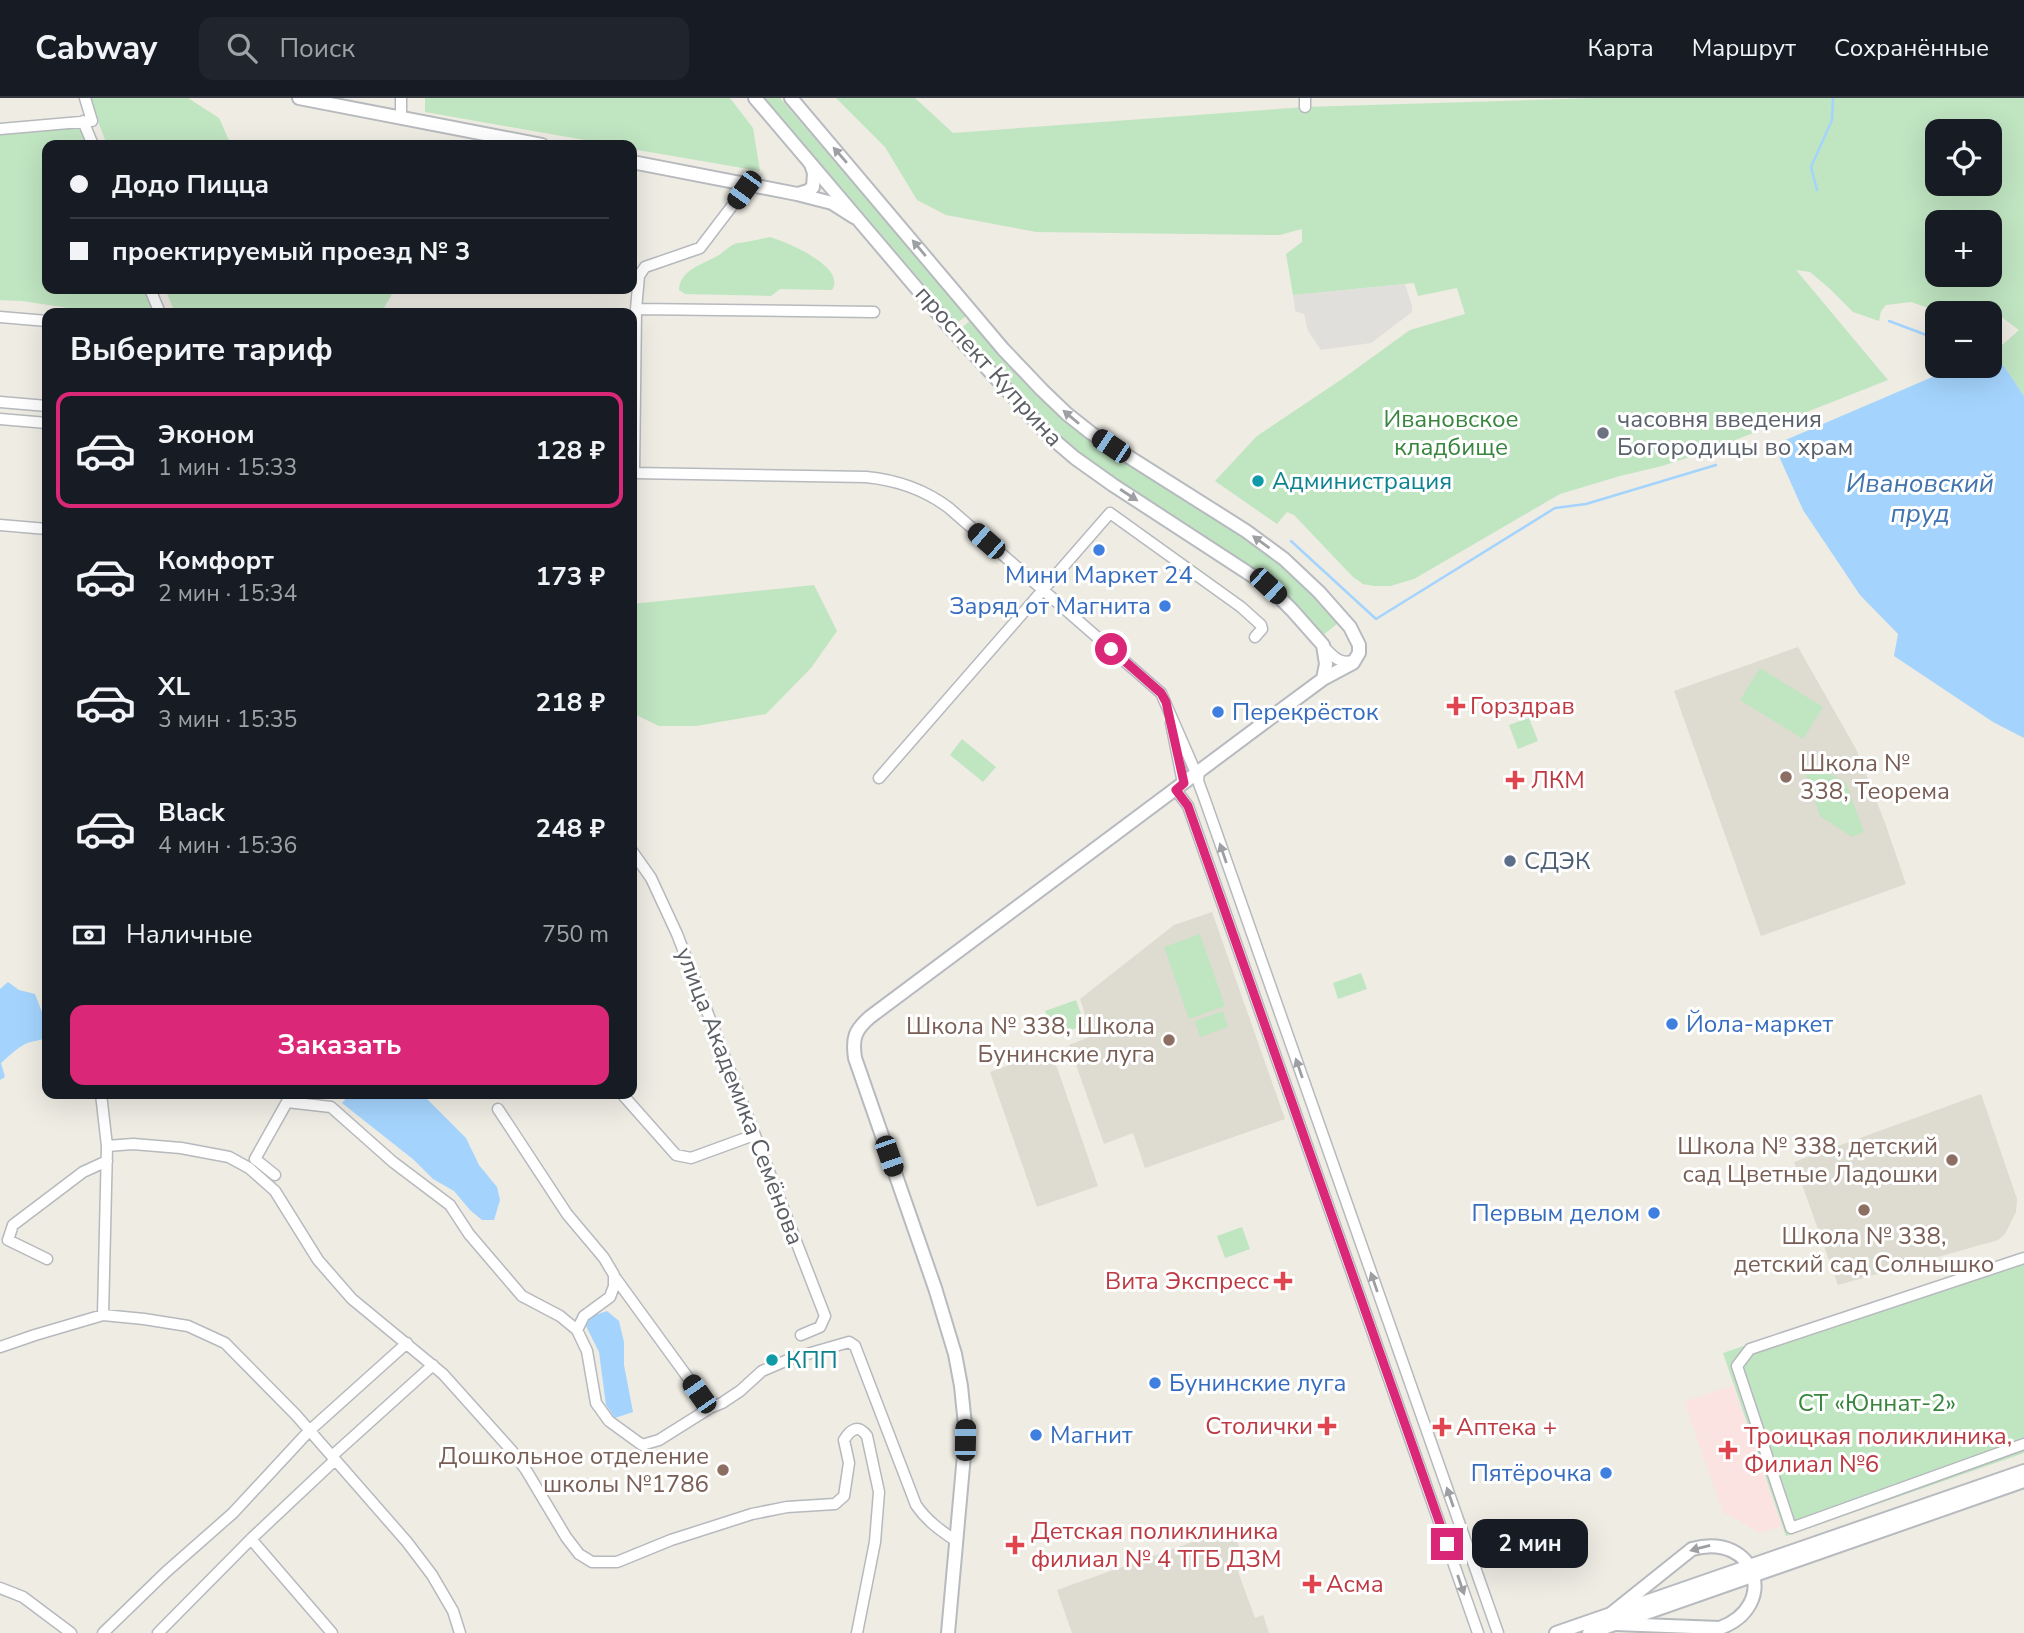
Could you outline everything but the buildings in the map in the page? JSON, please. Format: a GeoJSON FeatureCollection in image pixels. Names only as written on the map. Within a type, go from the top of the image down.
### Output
{"type":"FeatureCollection","features":[{"type":"Feature","properties":{"kind":"main road"},"geometry":{"type":"LineString","coordinates":[[299,98],[516,140]]}},
{"type":"Feature","properties":{"kind":"main road","name":"проспект Куприна"},"geometry":{"type":"LineString","coordinates":[[755,98],[984,367],[1047,434],[1113,485],[1268,586],[1323,645]]}},
{"type":"Feature","properties":{"kind":"main road","name":"проспект Куприна"},"geometry":{"type":"LineString","coordinates":[[791,98],[1003,349],[1067,414],[1115,449],[1247,531],[1284,559],[1319,592],[1355,636],[1359,653],[1355,660]]}},
{"type":"Feature","properties":{"kind":"main road"},"geometry":{"type":"LineString","coordinates":[[637,164],[797,194],[832,204],[864,224]]}},
{"type":"Feature","properties":{"kind":"main road"},"geometry":{"type":"LineString","coordinates":[[797,194],[813,187],[815,180],[811,164]]}},
{"type":"Feature","properties":{"kind":"main road"},"geometry":{"type":"LineString","coordinates":[[1323,645],[1326,664],[1323,680]]}},
{"type":"Feature","properties":{"kind":"main road"},"geometry":{"type":"LineString","coordinates":[[948,1633],[964,1455],[965,1425],[958,1368],[935,1288],[855,1058],[853,1044],[856,1033],[870,1017],[1008,912],[1265,722],[1355,660]]}},
{"type":"Feature","properties":{"kind":"main road"},"geometry":{"type":"LineString","coordinates":[[1751,1571],[2024,1471]]}},
{"type":"Feature","properties":{"kind":"main road"},"geometry":{"type":"LineString","coordinates":[[1556,1633],[1613,1618],[2024,1481]]}},
{"type":"Feature","properties":{"kind":"main road"},"geometry":{"type":"LineString","coordinates":[[1589,1633],[1613,1618],[1692,1549],[1705,1545],[1733,1550],[1751,1571],[1753,1596],[1749,1607],[1743,1616],[1720,1628],[1613,1618]]}},
{"type":"Feature","properties":{"kind":"street"},"geometry":{"type":"LineString","coordinates":[[0,129],[92,121],[85,98]]}},
{"type":"Feature","properties":{"kind":"street"},"geometry":{"type":"LineString","coordinates":[[401,98],[401,118]]}},
{"type":"Feature","properties":{"kind":"street"},"geometry":{"type":"LineString","coordinates":[[83,121],[91,140]]}},
{"type":"Feature","properties":{"kind":"street"},"geometry":{"type":"LineString","coordinates":[[637,283],[645,267],[700,248],[748,185]]}},
{"type":"Feature","properties":{"kind":"street"},"geometry":{"type":"LineString","coordinates":[[637,309],[874,312]]}},
{"type":"Feature","properties":{"kind":"street"},"geometry":{"type":"LineString","coordinates":[[0,317],[42,320]]}},
{"type":"Feature","properties":{"kind":"street"},"geometry":{"type":"LineString","coordinates":[[0,402],[42,406]]}},
{"type":"Feature","properties":{"kind":"street"},"geometry":{"type":"LineString","coordinates":[[0,419],[42,423]]}},
{"type":"Feature","properties":{"kind":"street"},"geometry":{"type":"LineString","coordinates":[[637,473],[866,477],[898,482],[919,489],[949,508],[1161,693],[1198,772],[1198,781],[1497,1632]]}},
{"type":"Feature","properties":{"kind":"street"},"geometry":{"type":"LineString","coordinates":[[880,778],[1110,513],[1241,607],[1261,625],[1255,638]]}},
{"type":"Feature","properties":{"kind":"street"},"geometry":{"type":"LineString","coordinates":[[0,525],[42,529]]}},
{"type":"Feature","properties":{"kind":"street","name":"проспект Куприна"},"geometry":{"type":"LineString","coordinates":[[1323,645],[1339,661],[1345,663],[1355,660]]}},
{"type":"Feature","properties":{"kind":"street"},"geometry":{"type":"LineString","coordinates":[[1166,702],[1180,787],[1478,1633]]}},
{"type":"Feature","properties":{"kind":"street","name":"улица Академика Семёнова"},"geometry":{"type":"LineString","coordinates":[[637,858],[651,878],[677,934],[825,1316],[820,1327],[801,1335]]}},
{"type":"Feature","properties":{"kind":"street"},"geometry":{"type":"LineString","coordinates":[[102,1099],[107,1146],[103,1315]]}},
{"type":"Feature","properties":{"kind":"street"},"geometry":{"type":"LineString","coordinates":[[626,1099],[676,1155],[691,1158],[754,1135]]}},
{"type":"Feature","properties":{"kind":"street"},"geometry":{"type":"LineString","coordinates":[[275,1175],[255,1159],[286,1102],[331,1107],[393,1162],[450,1205],[469,1234],[522,1296],[560,1316],[577,1330],[587,1351],[596,1403],[608,1421],[642,1445],[659,1440],[722,1403],[762,1371],[790,1359],[846,1342],[852,1343],[916,1505],[925,1518],[956,1541]]}},
{"type":"Feature","properties":{"kind":"street"},"geometry":{"type":"LineString","coordinates":[[498,1109],[567,1214],[604,1258],[710,1408]]}},
{"type":"Feature","properties":{"kind":"street"},"geometry":{"type":"LineString","coordinates":[[107,1146],[133,1144],[181,1148],[229,1157],[249,1168],[275,1191],[318,1260],[352,1299],[433,1365],[512,1451],[566,1537],[579,1555],[592,1562],[617,1562],[671,1540],[751,1514],[787,1507],[835,1504],[844,1496],[849,1463],[844,1440],[849,1431],[857,1428],[863,1430],[867,1436],[879,1492],[874,1542],[857,1633]]}},
{"type":"Feature","properties":{"kind":"street"},"geometry":{"type":"LineString","coordinates":[[47,1259],[8,1240],[13,1225],[83,1172],[107,1161]]}},
{"type":"Feature","properties":{"kind":"street"},"geometry":{"type":"LineString","coordinates":[[2024,1258],[1750,1349],[1737,1366],[1791,1528],[2024,1444]]}},
{"type":"Feature","properties":{"kind":"street"},"geometry":{"type":"LineString","coordinates":[[577,1330],[584,1315],[610,1297],[614,1275]]}},
{"type":"Feature","properties":{"kind":"street"},"geometry":{"type":"LineString","coordinates":[[0,1347],[103,1315],[188,1326],[225,1343],[296,1415],[407,1542],[432,1575],[453,1611],[460,1633]]}},
{"type":"Feature","properties":{"kind":"street"},"geometry":{"type":"LineString","coordinates":[[103,1633],[233,1513],[309,1431],[407,1343]]}},
{"type":"Feature","properties":{"kind":"street"},"geometry":{"type":"LineString","coordinates":[[158,1633],[333,1458],[433,1365]]}},
{"type":"Feature","properties":{"kind":"street"},"geometry":{"type":"LineString","coordinates":[[251,1539],[332,1633]]}},
{"type":"Feature","properties":{"kind":"street"},"geometry":{"type":"LineString","coordinates":[[0,1588],[23,1597],[71,1633]]}},
{"type":"Feature","properties":{"kind":"shaded area"},"geometry":{"type":"Polygon","coordinates":[[[1405,284],[1412,312],[1371,343],[1321,350],[1308,331],[1304,314],[1295,311],[1293,295],[1405,284]]]}},
{"type":"Feature","properties":{"kind":"shaded area","name":"Школа № 338, Теорема"},"geometry":{"type":"Polygon","coordinates":[[[1798,647],[1856,749],[1906,884],[1761,936],[1674,691],[1798,647]]]}},
{"type":"Feature","properties":{"kind":"shaded area","name":"Школа № 338, Школа Бунинские луга"},"geometry":{"type":"Polygon","coordinates":[[[1212,912],[1285,1119],[1145,1168],[1133,1133],[1104,1144],[1069,1045],[1092,1036],[1080,999],[1174,925],[1212,912]]]}},
{"type":"Feature","properties":{"kind":"shaded area"},"geometry":{"type":"Polygon","coordinates":[[[1051,1050],[1098,1186],[1037,1207],[990,1072],[1051,1050]]]}},
{"type":"Feature","properties":{"kind":"shaded area"},"geometry":{"type":"Polygon","coordinates":[[[1981,1094],[2017,1199],[2016,1212],[2005,1234],[1998,1240],[1838,1285],[1794,1162],[1981,1094]]]}},
{"type":"Feature","properties":{"kind":"shaded area","name":"Троицкая поликлиника, Филиал №6"},"geometry":{"type":"Polygon","coordinates":[[[1733,1385],[1782,1526],[1760,1533],[1723,1512],[1684,1402],[1733,1385]]]}},
{"type":"Feature","properties":{"kind":"shaded area"},"geometry":{"type":"Polygon","coordinates":[[[1232,1528],[1241,1552],[1233,1556],[1241,1580],[1255,1618],[1263,1615],[1269,1633],[1072,1633],[1057,1590],[1232,1528]]]}},
{"type":"Feature","properties":{"kind":"green space"},"geometry":{"type":"Polygon","coordinates":[[[89,98],[188,98],[219,118],[229,140],[105,140],[89,98]]]}},
{"type":"Feature","properties":{"kind":"green space"},"geometry":{"type":"Polygon","coordinates":[[[425,98],[730,98],[753,128],[760,171],[637,150],[637,140],[585,140],[425,112],[425,98]]]}},
{"type":"Feature","properties":{"kind":"green space"},"geometry":{"type":"Polygon","coordinates":[[[765,98],[780,98],[966,316],[957,323],[765,98]]]}},
{"type":"Feature","properties":{"kind":"green space","name":"Ивановское кладбище"},"geometry":{"type":"Polygon","coordinates":[[[836,98],[915,98],[953,133],[1305,107],[1597,98],[2024,98],[2024,396],[2002,365],[2002,345],[2019,330],[2002,317],[2002,301],[1925,301],[1925,307],[1911,302],[1886,305],[1881,311],[1879,321],[1853,312],[1810,272],[1796,270],[1888,380],[1702,453],[1560,494],[1414,579],[1390,586],[1374,586],[1363,584],[1353,577],[1294,515],[1287,512],[1277,524],[1215,481],[1257,436],[1410,330],[1465,314],[1457,288],[1418,296],[1414,283],[1293,295],[1286,254],[1302,242],[1302,229],[1280,235],[1036,232],[946,215],[917,200],[885,147],[836,98]]]}},
{"type":"Feature","properties":{"kind":"green space"},"geometry":{"type":"Polygon","coordinates":[[[82,125],[88,140],[42,140],[42,294],[149,294],[154,308],[69,308],[0,300],[0,132],[82,125]]]}},
{"type":"Feature","properties":{"kind":"green space"},"geometry":{"type":"Polygon","coordinates":[[[770,237],[801,250],[823,264],[834,281],[832,290],[780,289],[771,296],[685,294],[679,290],[680,283],[688,272],[700,264],[738,243],[770,237]]]}},
{"type":"Feature","properties":{"kind":"green space"},"geometry":{"type":"Polygon","coordinates":[[[167,294],[392,294],[384,308],[173,308],[167,294]]]}},
{"type":"Feature","properties":{"kind":"green space"},"geometry":{"type":"Polygon","coordinates":[[[971,320],[1088,439],[1241,534],[1312,593],[1338,623],[1322,636],[1296,606],[1079,455],[1049,429],[959,330],[971,320]]]}},
{"type":"Feature","properties":{"kind":"green space"},"geometry":{"type":"Polygon","coordinates":[[[814,585],[837,631],[811,668],[766,714],[696,726],[659,726],[637,715],[637,603],[814,585]]]}},
{"type":"Feature","properties":{"kind":"green space"},"geometry":{"type":"Polygon","coordinates":[[[1760,668],[1823,707],[1803,739],[1740,700],[1760,668]]]}},
{"type":"Feature","properties":{"kind":"green space"},"geometry":{"type":"Polygon","coordinates":[[[1529,718],[1538,741],[1518,749],[1509,725],[1529,718]]]}},
{"type":"Feature","properties":{"kind":"green space"},"geometry":{"type":"Polygon","coordinates":[[[962,739],[996,767],[983,782],[950,755],[962,739]]]}},
{"type":"Feature","properties":{"kind":"green space"},"geometry":{"type":"Polygon","coordinates":[[[1804,758],[1846,783],[1864,832],[1852,837],[1820,816],[1800,760],[1804,758]]]}},
{"type":"Feature","properties":{"kind":"green space"},"geometry":{"type":"Polygon","coordinates":[[[1200,934],[1225,1006],[1189,1019],[1164,947],[1200,934]]]}},
{"type":"Feature","properties":{"kind":"green space"},"geometry":{"type":"Polygon","coordinates":[[[1361,973],[1367,989],[1338,999],[1333,983],[1361,973]]]}},
{"type":"Feature","properties":{"kind":"green space"},"geometry":{"type":"Polygon","coordinates":[[[1076,1000],[1085,1025],[1054,1036],[1045,1011],[1076,1000]]]}},
{"type":"Feature","properties":{"kind":"green space"},"geometry":{"type":"Polygon","coordinates":[[[1223,1011],[1228,1027],[1200,1037],[1195,1021],[1223,1011]]]}},
{"type":"Feature","properties":{"kind":"green space"},"geometry":{"type":"Polygon","coordinates":[[[1242,1227],[1250,1249],[1225,1258],[1217,1236],[1242,1227]]]}},
{"type":"Feature","properties":{"kind":"green space","name":"СТ «Юннат-2»"},"geometry":{"type":"Polygon","coordinates":[[[2024,1252],[2024,1453],[1786,1536],[1723,1353],[2024,1252]]]}},
{"type":"Feature","properties":{"kind":"water","name":"Ивановский пруд"},"geometry":{"type":"Polygon","coordinates":[[[2002,365],[2004,366],[2024,396],[2024,738],[1993,722],[1894,656],[1898,634],[1860,595],[1803,510],[1774,445],[1930,378],[2002,378],[2002,365]]]}},
{"type":"Feature","properties":{"kind":"water"},"geometry":{"type":"Polygon","coordinates":[[[8,982],[19,990],[35,994],[42,1012],[42,1039],[25,1044],[1,1063],[5,1077],[0,1080],[0,989],[8,982]]]}},
{"type":"Feature","properties":{"kind":"water"},"geometry":{"type":"Polygon","coordinates":[[[346,1099],[427,1099],[466,1138],[479,1165],[497,1187],[500,1200],[494,1220],[482,1220],[454,1191],[433,1179],[414,1160],[342,1103],[346,1099]]]}},
{"type":"Feature","properties":{"kind":"water"},"geometry":{"type":"Polygon","coordinates":[[[607,1311],[619,1321],[633,1412],[615,1418],[606,1405],[599,1352],[585,1324],[589,1317],[607,1311]]]}},
{"type":"Feature","properties":{"kind":"waterway"},"geometry":{"type":"LineString","coordinates":[[1817,190],[1811,167],[1832,120],[1833,98]]}},
{"type":"Feature","properties":{"kind":"waterway"},"geometry":{"type":"LineString","coordinates":[[1889,321],[1925,334]]}},
{"type":"Feature","properties":{"kind":"waterway"},"geometry":{"type":"LineString","coordinates":[[1291,541],[1376,619],[1555,508],[1586,504],[1716,465]]}},
{"type":"Feature","properties":{"kind":"place","name":"часовня введения Богородицы во храм"},"geometry":{"type":"Point","coordinates":[1603,433]}},
{"type":"Feature","properties":{"kind":"place","name":"Администрация"},"geometry":{"type":"Point","coordinates":[1258,481]}},
{"type":"Feature","properties":{"kind":"place","name":"Мини Маркет 24"},"geometry":{"type":"Point","coordinates":[1099,550]}},
{"type":"Feature","properties":{"kind":"place","name":"Заряд от Магнита"},"geometry":{"type":"Point","coordinates":[1165,606]}},
{"type":"Feature","properties":{"kind":"place","name":"Горздрав"},"geometry":{"type":"Point","coordinates":[1456,706]}},
{"type":"Feature","properties":{"kind":"place","name":"Перекрёсток"},"geometry":{"type":"Point","coordinates":[1218,712]}},
{"type":"Feature","properties":{"kind":"place","name":"Школа № 338, Теорема"},"geometry":{"type":"Point","coordinates":[1786,777]}},
{"type":"Feature","properties":{"kind":"place","name":"ЛКМ"},"geometry":{"type":"Point","coordinates":[1515,780]}},
{"type":"Feature","properties":{"kind":"place","name":"СДЭК"},"geometry":{"type":"Point","coordinates":[1510,861]}},
{"type":"Feature","properties":{"kind":"place","name":"Йола-маркет"},"geometry":{"type":"Point","coordinates":[1672,1024]}},
{"type":"Feature","properties":{"kind":"place","name":"Школа № 338, Школа Бунинские луга"},"geometry":{"type":"Point","coordinates":[1169,1040]}},
{"type":"Feature","properties":{"kind":"place","name":"Школа № 338, детский сад Цветные Ладошки"},"geometry":{"type":"Point","coordinates":[1952,1160]}},
{"type":"Feature","properties":{"kind":"place","name":"Школа № 338, детский сад Солнышко"},"geometry":{"type":"Point","coordinates":[1864,1210]}},
{"type":"Feature","properties":{"kind":"place","name":"Первым делом"},"geometry":{"type":"Point","coordinates":[1654,1213]}},
{"type":"Feature","properties":{"kind":"place","name":"Вита Экспресс"},"geometry":{"type":"Point","coordinates":[1283,1281]}},
{"type":"Feature","properties":{"kind":"place","name":"КПП"},"geometry":{"type":"Point","coordinates":[772,1360]}},
{"type":"Feature","properties":{"kind":"place","name":"Бунинские луга"},"geometry":{"type":"Point","coordinates":[1155,1383]}},
{"type":"Feature","properties":{"kind":"place","name":"Столички"},"geometry":{"type":"Point","coordinates":[1327,1426]}},
{"type":"Feature","properties":{"kind":"place","name":"Аптека +"},"geometry":{"type":"Point","coordinates":[1442,1427]}},
{"type":"Feature","properties":{"kind":"place","name":"Магнит"},"geometry":{"type":"Point","coordinates":[1036,1435]}},
{"type":"Feature","properties":{"kind":"place","name":"Троицкая поликлиника, Филиал №6"},"geometry":{"type":"Point","coordinates":[1728,1450]}},
{"type":"Feature","properties":{"kind":"place","name":"Дошкольное отделение школы №1786"},"geometry":{"type":"Point","coordinates":[723,1470]}},
{"type":"Feature","properties":{"kind":"place","name":"Пятёрочка"},"geometry":{"type":"Point","coordinates":[1606,1473]}},
{"type":"Feature","properties":{"kind":"place","name":"Детская поликлиника филиал № 4 ТГБ ДЗМ"},"geometry":{"type":"Point","coordinates":[1015,1545]}},
{"type":"Feature","properties":{"kind":"place","name":"Асма"},"geometry":{"type":"Point","coordinates":[1312,1584]}},
{"type":"Feature","properties":{"kind":"route"},"geometry":{"type":"LineString","coordinates":[[1111,649],[1161,693],[1166,702],[1184,783],[1176,790],[1188,806],[1447,1544]]}}]}
